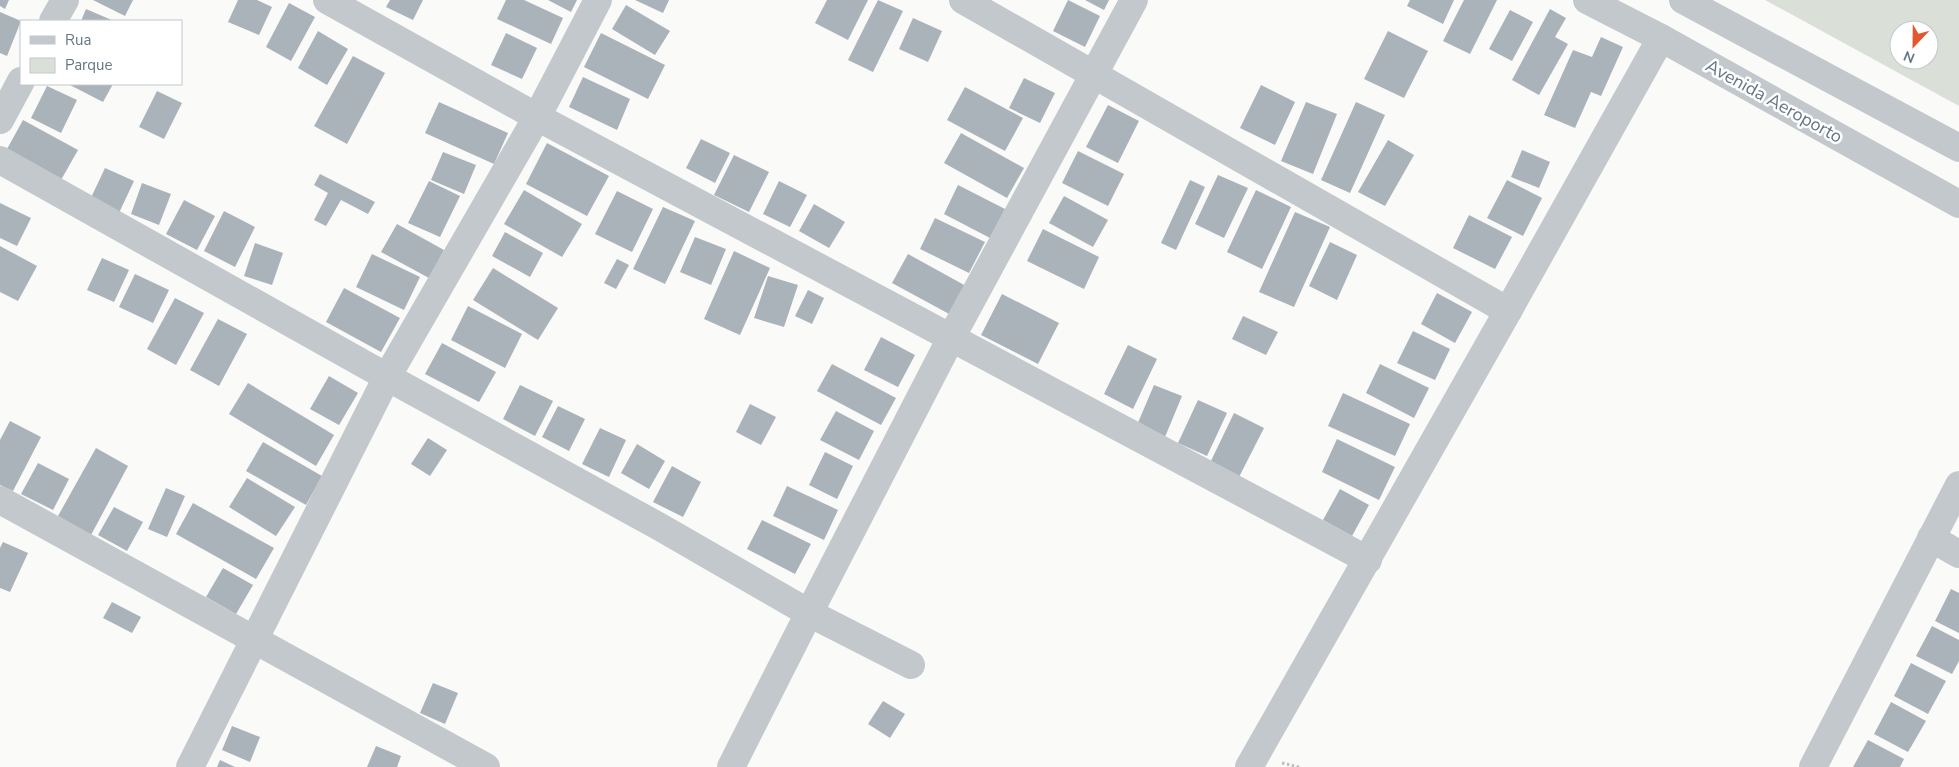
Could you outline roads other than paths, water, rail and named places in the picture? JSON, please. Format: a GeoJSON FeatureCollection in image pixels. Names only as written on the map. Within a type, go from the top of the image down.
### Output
{"type":"FeatureCollection","features":[{"type":"Feature","properties":{"kind":"street"},"geometry":{"type":"LineString","coordinates":[[54,20],[64,0]]}},
{"type":"Feature","properties":{"kind":"street"},"geometry":{"type":"LineString","coordinates":[[327,0],[537,117],[1368,560]]}},
{"type":"Feature","properties":{"kind":"street"},"geometry":{"type":"LineString","coordinates":[[190,767],[387,377],[537,117],[598,0]]}},
{"type":"Feature","properties":{"kind":"street"},"geometry":{"type":"LineString","coordinates":[[963,0],[1508,311]]}},
{"type":"Feature","properties":{"kind":"street"},"geometry":{"type":"LineString","coordinates":[[731,767],[951,338],[1134,0]]}},
{"type":"Feature","properties":{"kind":"street","name":"Avenida Aeroporto"},"geometry":{"type":"LineString","coordinates":[[1587,0],[1661,38],[1959,204]]}},
{"type":"Feature","properties":{"kind":"street"},"geometry":{"type":"LineString","coordinates":[[1683,0],[1959,148]]}},
{"type":"Feature","properties":{"kind":"street"},"geometry":{"type":"LineString","coordinates":[[1249,767],[1368,560],[1661,38]]}},
{"type":"Feature","properties":{"kind":"street"},"geometry":{"type":"LineString","coordinates":[[0,120],[20,83]]}},
{"type":"Feature","properties":{"kind":"street"},"geometry":{"type":"LineString","coordinates":[[0,160],[387,377],[660,527],[809,613],[911,665]]}},
{"type":"Feature","properties":{"kind":"street"},"geometry":{"type":"LineString","coordinates":[[1813,767],[1959,485]]}},
{"type":"Feature","properties":{"kind":"street"},"geometry":{"type":"LineString","coordinates":[[0,500],[486,767]]}},
{"type":"Feature","properties":{"kind":"street"},"geometry":{"type":"LineString","coordinates":[[1931,538],[1959,554]]}}]}
